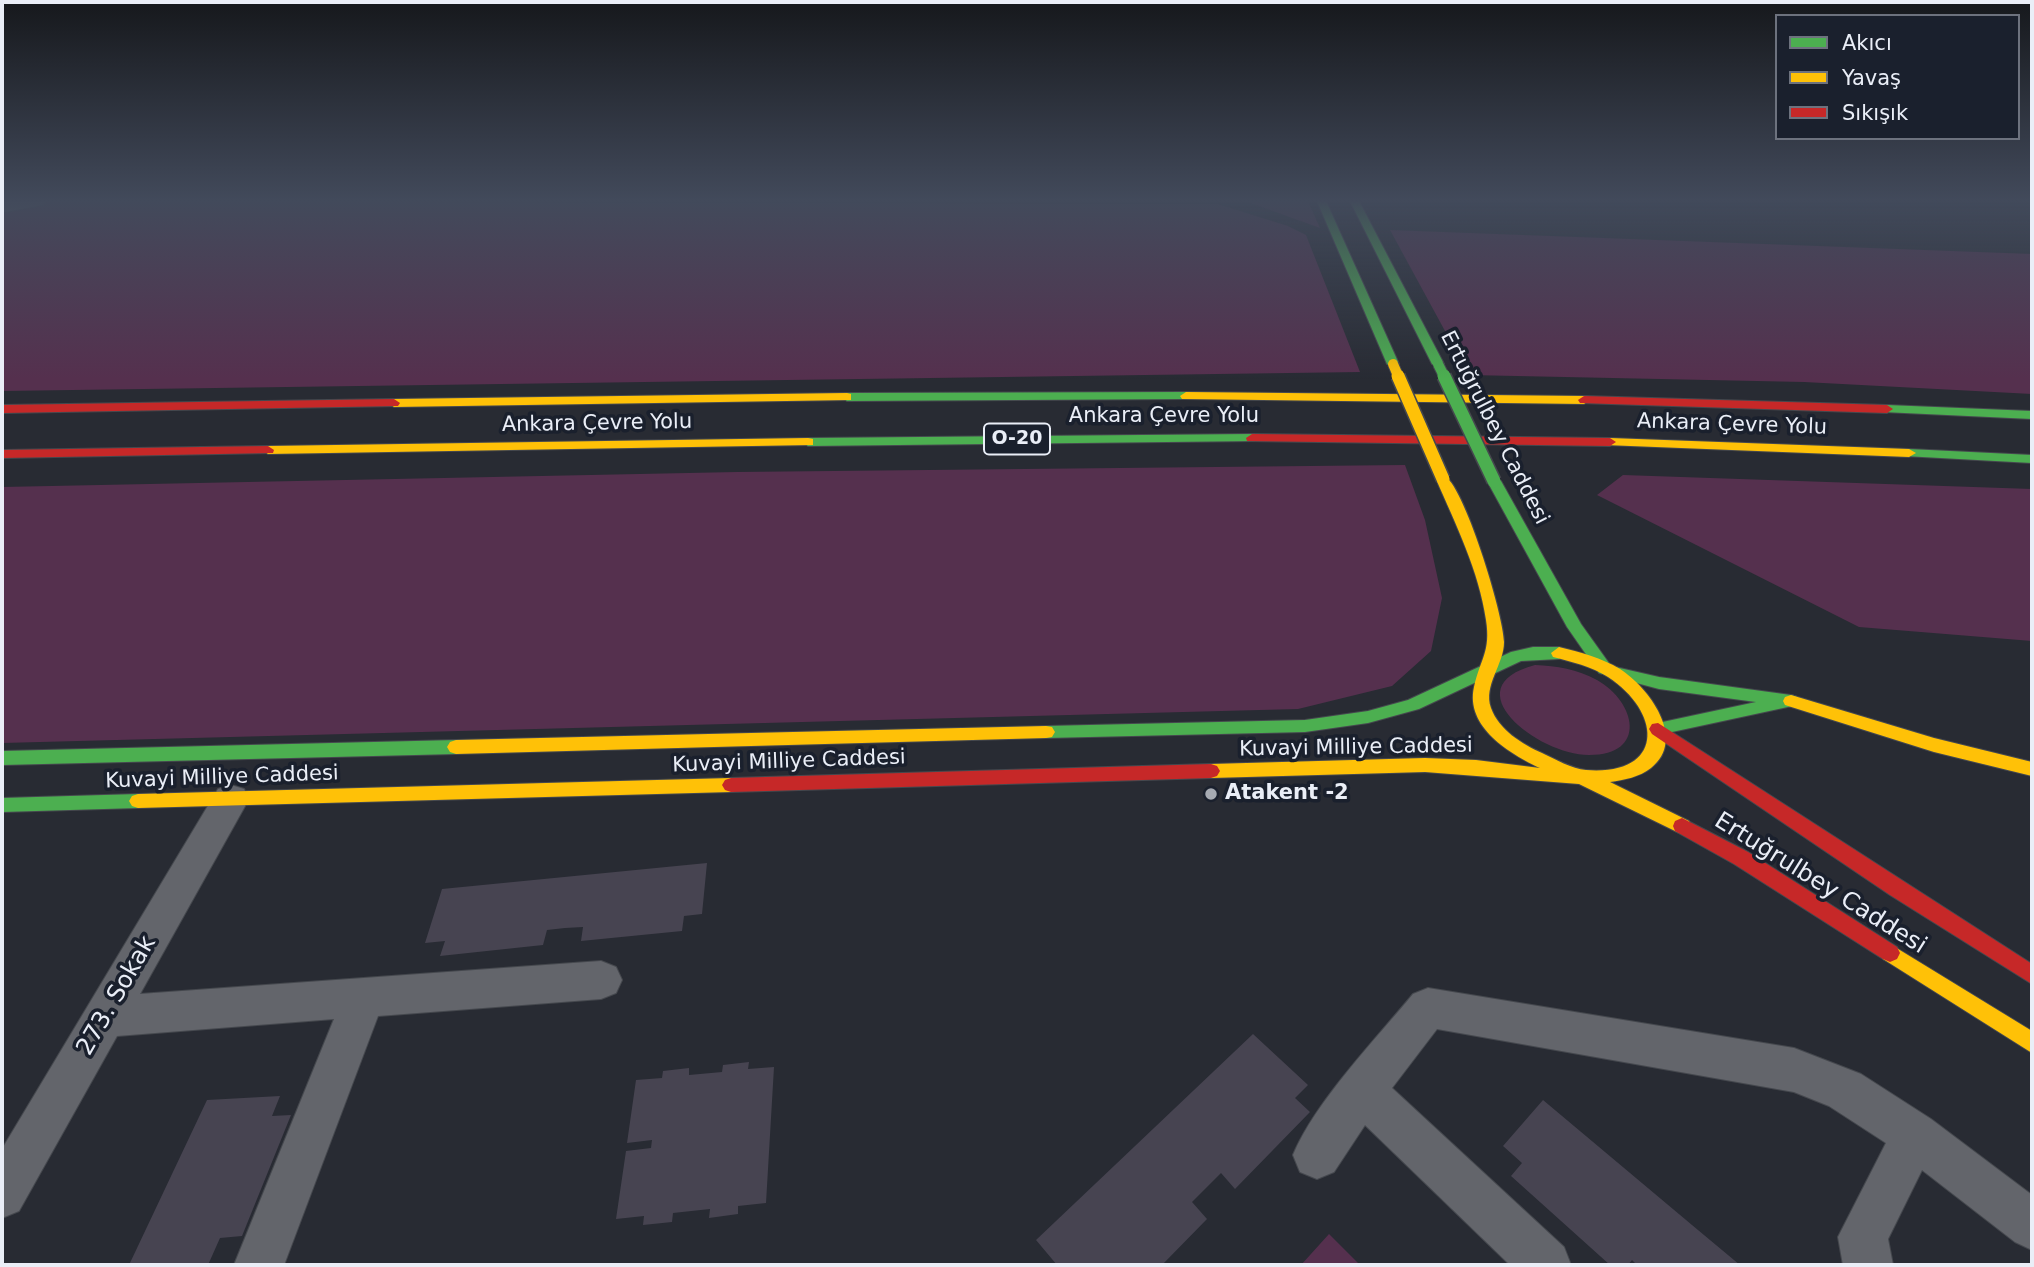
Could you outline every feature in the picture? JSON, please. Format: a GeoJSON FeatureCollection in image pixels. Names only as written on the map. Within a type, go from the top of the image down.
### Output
{"type":"FeatureCollection","features":[{"type":"Feature","properties":{"kind":"main road","name":"Ertuğrulbey Caddesi"},"geometry":{"type":"LineString","coordinates":[[1347,260],[1465,534],[1492,618],[1497,649],[1481,681],[1480,699],[1486,717],[1501,736],[1522,753],[1549,766],[1578,774],[1605,776],[1629,772],[1646,761],[1657,747],[1658,729],[1653,713],[1641,696],[1625,681],[1605,669],[1579,658],[1552,652],[1517,655],[1490,667]]}},
{"type":"Feature","properties":{"kind":"main road","name":"Ertuğrulbey Caddesi"},"geometry":{"type":"LineString","coordinates":[[1384,260],[1494,481],[1575,627],[1605,669]]}},
{"type":"Feature","properties":{"kind":"main road","name":"Ankara Çevre Yolu"},"geometry":{"type":"LineString","coordinates":[[2,409],[1189,394],[1753,403],[2032,415]]}},
{"type":"Feature","properties":{"kind":"main road","name":"Ankara Çevre Yolu"},"geometry":{"type":"LineString","coordinates":[[2,454],[1192,436],[1632,442],[2032,459]]}},
{"type":"Feature","properties":{"kind":"main road","name":"Kuvayi Milliye Caddesi"},"geometry":{"type":"LineString","coordinates":[[2,758],[1305,726],[1351,721],[1391,712],[1431,698],[1490,667]]}},
{"type":"Feature","properties":{"kind":"main road"},"geometry":{"type":"LineString","coordinates":[[1605,669],[1659,682],[1791,701],[1934,745],[2032,769]]}},
{"type":"Feature","properties":{"kind":"main road"},"geometry":{"type":"LineString","coordinates":[[1658,729],[1791,701]]}},
{"type":"Feature","properties":{"kind":"main road","name":"Ertuğrulbey Caddesi"},"geometry":{"type":"LineString","coordinates":[[1658,729],[1897,889],[2032,975]]}},
{"type":"Feature","properties":{"kind":"main road","name":"Kuvayi Milliye Caddesi"},"geometry":{"type":"LineString","coordinates":[[2,805],[1392,766],[1458,766],[1578,774]]}},
{"type":"Feature","properties":{"kind":"main road","name":"Ertuğrulbey Caddesi"},"geometry":{"type":"LineString","coordinates":[[1578,774],[1728,850],[2032,1043]]}},
{"type":"Feature","properties":{"kind":"street","name":"273. Sokak"},"geometry":{"type":"LineString","coordinates":[[2,1194],[232,799]]}},
{"type":"Feature","properties":{"kind":"street"},"geometry":{"type":"LineString","coordinates":[[104,1017],[601,980]]}},
{"type":"Feature","properties":{"kind":"street"},"geometry":{"type":"LineString","coordinates":[[259,1265],[364,998]]}},
{"type":"Feature","properties":{"kind":"street"},"geometry":{"type":"LineString","coordinates":[[1317,1155],[1362,1091],[1428,1009],[1794,1070],[1845,1090],[1915,1135],[2032,1225]]}},
{"type":"Feature","properties":{"kind":"street"},"geometry":{"type":"LineString","coordinates":[[1362,1091],[1546,1265]]}},
{"type":"Feature","properties":{"kind":"street"},"geometry":{"type":"LineString","coordinates":[[1868,1265],[1863,1237],[1915,1135]]}},
{"type":"Feature","properties":{"kind":"shaded area"},"geometry":{"type":"Polygon","coordinates":[[[2,260],[1316,260],[1360,372],[2,391],[2,260]]]}},
{"type":"Feature","properties":{"kind":"shaded area"},"geometry":{"type":"Polygon","coordinates":[[[1406,260],[2032,260],[2032,394],[1804,382],[1469,375],[1406,260]]]}},
{"type":"Feature","properties":{"kind":"shaded area"},"geometry":{"type":"Polygon","coordinates":[[[1405,465],[1425,520],[1442,598],[1431,651],[1392,686],[1298,709],[2,743],[2,487],[737,472],[1405,465]]]}},
{"type":"Feature","properties":{"kind":"shaded area"},"geometry":{"type":"Polygon","coordinates":[[[1623,475],[2032,489],[2032,641],[1859,627],[1597,495],[1623,475]]]}},
{"type":"Feature","properties":{"kind":"shaded area"},"geometry":{"type":"Polygon","coordinates":[[[1535,665],[1559,667],[1589,676],[1610,690],[1621,701],[1630,726],[1628,737],[1621,746],[1608,753],[1589,755],[1569,752],[1547,744],[1511,718],[1502,703],[1501,688],[1511,675],[1535,665]]]}},
{"type":"Feature","properties":{"kind":"shaded area"},"geometry":{"type":"Polygon","coordinates":[[[1329,1234],[1360,1265],[1301,1265],[1329,1234]]]}},
{"type":"Feature","properties":{"kind":"building"},"geometry":{"type":"Polygon","coordinates":[[[707,863],[702,914],[684,916],[682,931],[581,941],[583,927],[565,928],[547,930],[543,945],[440,956],[445,941],[425,943],[442,889],[707,863]]]}},
{"type":"Feature","properties":{"kind":"building"},"geometry":{"type":"Polygon","coordinates":[[[1253,1034],[1308,1085],[1295,1098],[1310,1112],[1235,1189],[1221,1173],[1192,1202],[1207,1219],[1162,1265],[1057,1265],[1036,1240],[1253,1034]]]}},
{"type":"Feature","properties":{"kind":"building"},"geometry":{"type":"Polygon","coordinates":[[[749,1062],[748,1069],[774,1067],[766,1203],[738,1206],[738,1214],[709,1218],[710,1209],[673,1213],[672,1222],[643,1225],[644,1216],[616,1219],[626,1151],[651,1148],[652,1140],[627,1143],[636,1080],[662,1078],[663,1071],[689,1068],[689,1075],[722,1072],[723,1065],[749,1062]]]}},
{"type":"Feature","properties":{"kind":"building"},"geometry":{"type":"Polygon","coordinates":[[[280,1096],[272,1116],[291,1115],[242,1236],[220,1238],[208,1265],[129,1265],[207,1100],[280,1096]]]}},
{"type":"Feature","properties":{"kind":"building"},"geometry":{"type":"Polygon","coordinates":[[[1543,1100],[1740,1265],[1637,1265],[1632,1260],[1628,1265],[1610,1265],[1511,1176],[1522,1163],[1503,1146],[1543,1100]]]}},
{"type":"Feature","properties":{"kind":"traffic: fast"},"geometry":{"type":"LineString","coordinates":[[1347,260],[1393,364]]}},
{"type":"Feature","properties":{"kind":"traffic: fast"},"geometry":{"type":"LineString","coordinates":[[1384,260],[1438,364]]}},
{"type":"Feature","properties":{"kind":"traffic: fast"},"geometry":{"type":"LineString","coordinates":[[1438,364],[1494,481]]}},
{"type":"Feature","properties":{"kind":"traffic: fast"},"geometry":{"type":"LineString","coordinates":[[847,397],[1186,396]]}},
{"type":"Feature","properties":{"kind":"traffic: fast"},"geometry":{"type":"LineString","coordinates":[[1887,409],[2032,415]]}},
{"type":"Feature","properties":{"kind":"traffic: fast"},"geometry":{"type":"LineString","coordinates":[[808,442],[1252,438]]}},
{"type":"Feature","properties":{"kind":"traffic: fast"},"geometry":{"type":"LineString","coordinates":[[1909,453],[2032,459]]}},
{"type":"Feature","properties":{"kind":"traffic: fast"},"geometry":{"type":"LineString","coordinates":[[1494,481],[1575,627],[1605,669]]}},
{"type":"Feature","properties":{"kind":"traffic: fast"},"geometry":{"type":"LineString","coordinates":[[1046,732],[1305,726],[1368,717],[1413,705],[1517,656],[1559,653]]}},
{"type":"Feature","properties":{"kind":"traffic: fast"},"geometry":{"type":"LineString","coordinates":[[1613,671],[1659,683],[1791,701],[1658,729]]}},
{"type":"Feature","properties":{"kind":"traffic: fast"},"geometry":{"type":"LineString","coordinates":[[2,758],[456,747]]}},
{"type":"Feature","properties":{"kind":"traffic: fast"},"geometry":{"type":"LineString","coordinates":[[2,805],[138,801]]}},
{"type":"Feature","properties":{"kind":"traffic: slow"},"geometry":{"type":"LineString","coordinates":[[1393,364],[1443,479]]}},
{"type":"Feature","properties":{"kind":"traffic: slow"},"geometry":{"type":"LineString","coordinates":[[1186,396],[1584,400]]}},
{"type":"Feature","properties":{"kind":"traffic: slow"},"geometry":{"type":"LineString","coordinates":[[394,403],[847,397]]}},
{"type":"Feature","properties":{"kind":"traffic: slow"},"geometry":{"type":"LineString","coordinates":[[268,450],[808,442]]}},
{"type":"Feature","properties":{"kind":"traffic: slow"},"geometry":{"type":"LineString","coordinates":[[1610,442],[1909,453]]}},
{"type":"Feature","properties":{"kind":"traffic: slow"},"geometry":{"type":"LineString","coordinates":[[1443,479],[1477,558],[1494,620],[1495,650],[1481,691],[1483,708],[1490,723],[1514,746],[1528,754],[1602,786],[1682,826]]}},
{"type":"Feature","properties":{"kind":"traffic: slow"},"geometry":{"type":"LineString","coordinates":[[1211,771],[1425,765],[1590,777],[1630,771],[1645,763],[1654,752],[1657,740],[1656,726],[1643,700],[1633,688],[1608,670],[1584,659],[1559,653]]}},
{"type":"Feature","properties":{"kind":"traffic: slow"},"geometry":{"type":"LineString","coordinates":[[1791,701],[1934,745],[2032,769]]}},
{"type":"Feature","properties":{"kind":"traffic: slow"},"geometry":{"type":"LineString","coordinates":[[456,747],[1046,732]]}},
{"type":"Feature","properties":{"kind":"traffic: slow"},"geometry":{"type":"LineString","coordinates":[[138,801],[731,785]]}},
{"type":"Feature","properties":{"kind":"traffic: slow"},"geometry":{"type":"LineString","coordinates":[[1890,953],[2032,1043]]}},
{"type":"Feature","properties":{"kind":"traffic: jam"},"geometry":{"type":"LineString","coordinates":[[1584,400],[1887,409]]}},
{"type":"Feature","properties":{"kind":"traffic: jam"},"geometry":{"type":"LineString","coordinates":[[2,409],[394,403]]}},
{"type":"Feature","properties":{"kind":"traffic: jam"},"geometry":{"type":"LineString","coordinates":[[1252,438],[1610,442]]}},
{"type":"Feature","properties":{"kind":"traffic: jam"},"geometry":{"type":"LineString","coordinates":[[2,454],[268,450]]}},
{"type":"Feature","properties":{"kind":"traffic: jam"},"geometry":{"type":"LineString","coordinates":[[1658,729],[1897,889],[2032,975]]}},
{"type":"Feature","properties":{"kind":"traffic: jam"},"geometry":{"type":"LineString","coordinates":[[731,785],[1211,771]]}},
{"type":"Feature","properties":{"kind":"traffic: jam"},"geometry":{"type":"LineString","coordinates":[[1682,826],[1741,858],[1890,953]]}},
{"type":"Feature","properties":{"kind":"place","name":"Atakent -2"},"geometry":{"type":"Point","coordinates":[1211,794]}}]}
